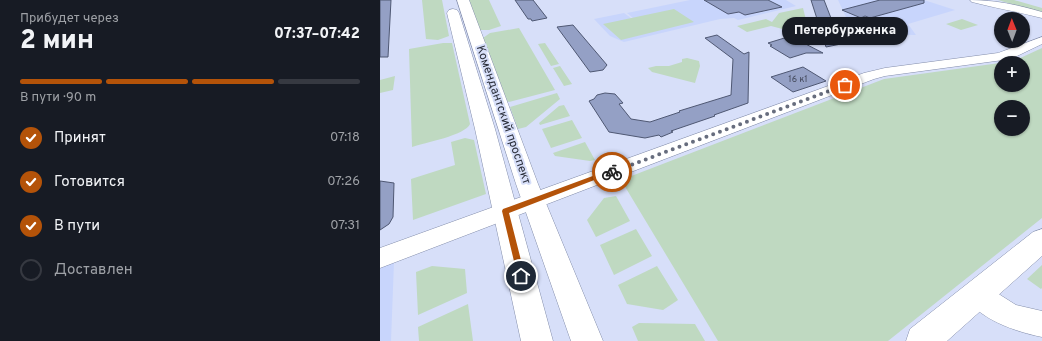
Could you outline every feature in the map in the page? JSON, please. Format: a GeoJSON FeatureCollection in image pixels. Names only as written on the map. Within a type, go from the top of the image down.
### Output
{"type":"FeatureCollection","features":[{"type":"Feature","properties":{"kind":"main road","name":"Комендантский проспект"},"geometry":{"type":"LineString","coordinates":[[450,0],[485,129],[537,341]]}},
{"type":"Feature","properties":{"kind":"main road","name":"Комендантский проспект"},"geometry":{"type":"LineString","coordinates":[[463,0],[534,201],[587,341]]}},
{"type":"Feature","properties":{"kind":"main road"},"geometry":{"type":"LineString","coordinates":[[922,341],[1042,240]]}},
{"type":"Feature","properties":{"kind":"street"},"geometry":{"type":"LineString","coordinates":[[975,0],[993,5],[1026,10]]}},
{"type":"Feature","properties":{"kind":"street"},"geometry":{"type":"LineString","coordinates":[[994,0],[1042,15]]}},
{"type":"Feature","properties":{"kind":"street"},"geometry":{"type":"LineString","coordinates":[[1019,0],[1042,6]]}},
{"type":"Feature","properties":{"kind":"street"},"geometry":{"type":"LineString","coordinates":[[380,258],[869,76],[885,72],[999,57],[1013,53],[1042,40]]}},
{"type":"Feature","properties":{"kind":"street"},"geometry":{"type":"LineString","coordinates":[[978,294],[994,307],[1009,316],[1042,324]]}},
{"type":"Feature","properties":{"kind":"shaded area"},"geometry":{"type":"Polygon","coordinates":[[[690,0],[786,0],[796,6],[738,20],[734,18],[720,19],[624,42],[610,36],[594,19],[624,13],[633,18],[627,13],[690,0]]]}},
{"type":"Feature","properties":{"kind":"shaded area"},"geometry":{"type":"Polygon","coordinates":[[[838,0],[924,0],[955,10],[908,24],[916,35],[854,34],[838,0]]]}},
{"type":"Feature","properties":{"kind":"shaded area"},"geometry":{"type":"Polygon","coordinates":[[[394,262],[391,341],[380,341],[380,268],[394,262]]]}},
{"type":"Feature","properties":{"kind":"green space"},"geometry":{"type":"Polygon","coordinates":[[[422,0],[442,0],[449,36],[438,40],[426,39],[422,0]]]}},
{"type":"Feature","properties":{"kind":"green space"},"geometry":{"type":"Polygon","coordinates":[[[469,0],[489,0],[501,26],[489,30],[480,30],[469,0]]]}},
{"type":"Feature","properties":{"kind":"green space"},"geometry":{"type":"Polygon","coordinates":[[[998,0],[1014,0],[1042,8],[1042,13],[998,0]]]}},
{"type":"Feature","properties":{"kind":"green space"},"geometry":{"type":"Polygon","coordinates":[[[803,8],[808,28],[794,32],[771,26],[747,32],[737,26],[766,19],[772,22],[779,13],[803,8]]]}},
{"type":"Feature","properties":{"kind":"green space"},"geometry":{"type":"Polygon","coordinates":[[[674,9],[694,22],[621,40],[603,24],[674,9]]]}},
{"type":"Feature","properties":{"kind":"green space"},"geometry":{"type":"Polygon","coordinates":[[[962,19],[978,25],[961,30],[946,24],[962,19]]]}},
{"type":"Feature","properties":{"kind":"green space"},"geometry":{"type":"Polygon","coordinates":[[[519,28],[555,90],[509,102],[507,101],[483,38],[490,33],[519,28]]]}},
{"type":"Feature","properties":{"kind":"green space"},"geometry":{"type":"Polygon","coordinates":[[[443,43],[452,43],[470,124],[461,132],[412,147],[409,49],[443,43]]]}},
{"type":"Feature","properties":{"kind":"green space"},"geometry":{"type":"Polygon","coordinates":[[[545,43],[559,64],[551,66],[538,44],[545,43]]]}},
{"type":"Feature","properties":{"kind":"green space"},"geometry":{"type":"Polygon","coordinates":[[[1042,48],[1042,218],[888,341],[718,341],[621,180],[884,79],[994,64],[994,92],[1030,92],[1030,56],[1025,56],[1042,48]]]}},
{"type":"Feature","properties":{"kind":"green space"},"geometry":{"type":"Polygon","coordinates":[[[687,58],[699,61],[700,66],[695,83],[652,72],[648,68],[656,66],[669,66],[682,62],[682,59],[687,58]]]}},
{"type":"Feature","properties":{"kind":"green space"},"geometry":{"type":"Polygon","coordinates":[[[560,66],[572,84],[564,86],[553,68],[560,66]]]}},
{"type":"Feature","properties":{"kind":"green space"},"geometry":{"type":"Polygon","coordinates":[[[395,76],[393,90],[380,93],[380,80],[395,76]]]}},
{"type":"Feature","properties":{"kind":"green space"},"geometry":{"type":"Polygon","coordinates":[[[557,93],[560,99],[526,127],[518,129],[510,107],[557,93]]]}},
{"type":"Feature","properties":{"kind":"green space"},"geometry":{"type":"Polygon","coordinates":[[[564,105],[570,116],[540,125],[539,123],[559,106],[564,105]]]}},
{"type":"Feature","properties":{"kind":"green space"},"geometry":{"type":"Polygon","coordinates":[[[572,120],[582,138],[551,148],[542,129],[572,120]]]}},
{"type":"Feature","properties":{"kind":"green space"},"geometry":{"type":"Polygon","coordinates":[[[465,138],[474,140],[486,194],[413,220],[411,179],[455,165],[451,142],[465,138]]]}},
{"type":"Feature","properties":{"kind":"green space"},"geometry":{"type":"Polygon","coordinates":[[[585,142],[595,160],[590,161],[555,156],[553,153],[585,142]]]}},
{"type":"Feature","properties":{"kind":"green space"},"geometry":{"type":"Polygon","coordinates":[[[616,196],[630,221],[596,237],[587,220],[604,198],[616,196]]]}},
{"type":"Feature","properties":{"kind":"green space"},"geometry":{"type":"Polygon","coordinates":[[[636,229],[652,256],[614,275],[600,245],[636,229]]]}},
{"type":"Feature","properties":{"kind":"green space"},"geometry":{"type":"Polygon","coordinates":[[[1042,265],[1042,288],[1041,289],[1027,279],[1042,265]]]}},
{"type":"Feature","properties":{"kind":"green space"},"geometry":{"type":"Polygon","coordinates":[[[432,266],[465,269],[467,293],[418,315],[416,272],[432,266]]]}},
{"type":"Feature","properties":{"kind":"green space"},"geometry":{"type":"Polygon","coordinates":[[[657,266],[678,300],[663,310],[627,304],[618,285],[657,266]]]}},
{"type":"Feature","properties":{"kind":"green space"},"geometry":{"type":"Polygon","coordinates":[[[468,304],[473,341],[419,341],[418,327],[468,304]]]}},
{"type":"Feature","properties":{"kind":"green space"},"geometry":{"type":"Polygon","coordinates":[[[639,323],[695,324],[705,341],[638,341],[632,327],[639,323]]]}},
{"type":"Feature","properties":{"kind":"building"},"geometry":{"type":"Polygon","coordinates":[[[380,0],[391,0],[388,57],[380,57],[380,0]]]}},
{"type":"Feature","properties":{"kind":"building"},"geometry":{"type":"Polygon","coordinates":[[[515,0],[533,0],[547,18],[532,21],[531,19],[528,19],[515,0]]]}},
{"type":"Feature","properties":{"kind":"building"},"geometry":{"type":"Polygon","coordinates":[[[704,0],[768,0],[782,7],[745,15],[739,12],[728,14],[704,0]]]}},
{"type":"Feature","properties":{"kind":"building"},"geometry":{"type":"Polygon","coordinates":[[[811,0],[824,0],[841,44],[826,47],[811,0]]]}},
{"type":"Feature","properties":{"kind":"building"},"geometry":{"type":"Polygon","coordinates":[[[880,0],[924,0],[924,3],[870,18],[865,16],[861,18],[842,10],[880,0]]]}},
{"type":"Feature","properties":{"kind":"building"},"geometry":{"type":"Polygon","coordinates":[[[573,25],[607,65],[603,70],[590,72],[557,27],[573,25]]]}},
{"type":"Feature","properties":{"kind":"building"},"geometry":{"type":"Polygon","coordinates":[[[717,35],[744,54],[749,52],[748,103],[671,131],[673,132],[661,137],[659,135],[645,138],[609,132],[589,101],[594,99],[597,95],[605,93],[615,94],[623,103],[619,104],[631,119],[650,122],[680,112],[679,111],[731,95],[733,59],[705,38],[717,35]]]}},
{"type":"Feature","properties":{"kind":"building"},"geometry":{"type":"Polygon","coordinates":[[[791,36],[823,53],[806,53],[790,58],[770,46],[772,45],[768,43],[791,36]]]}},
{"type":"Feature","properties":{"kind":"building"},"geometry":{"type":"Polygon","coordinates":[[[803,67],[826,81],[793,92],[771,77],[803,67]]]}},
{"type":"Feature","properties":{"kind":"building"},"geometry":{"type":"Polygon","coordinates":[[[380,181],[394,183],[393,217],[389,224],[380,230],[380,181]]]}},
{"type":"Feature","properties":{"kind":"way so far"},"geometry":{"type":"LineString","coordinates":[[612,172],[845,85]]}},
{"type":"Feature","properties":{"kind":"place","name":"Петербурженка"},"geometry":{"type":"Point","coordinates":[845,85]}},
{"type":"Feature","properties":{"kind":"route"},"geometry":{"type":"LineString","coordinates":[[521,276],[505,211],[612,172]]}}]}
